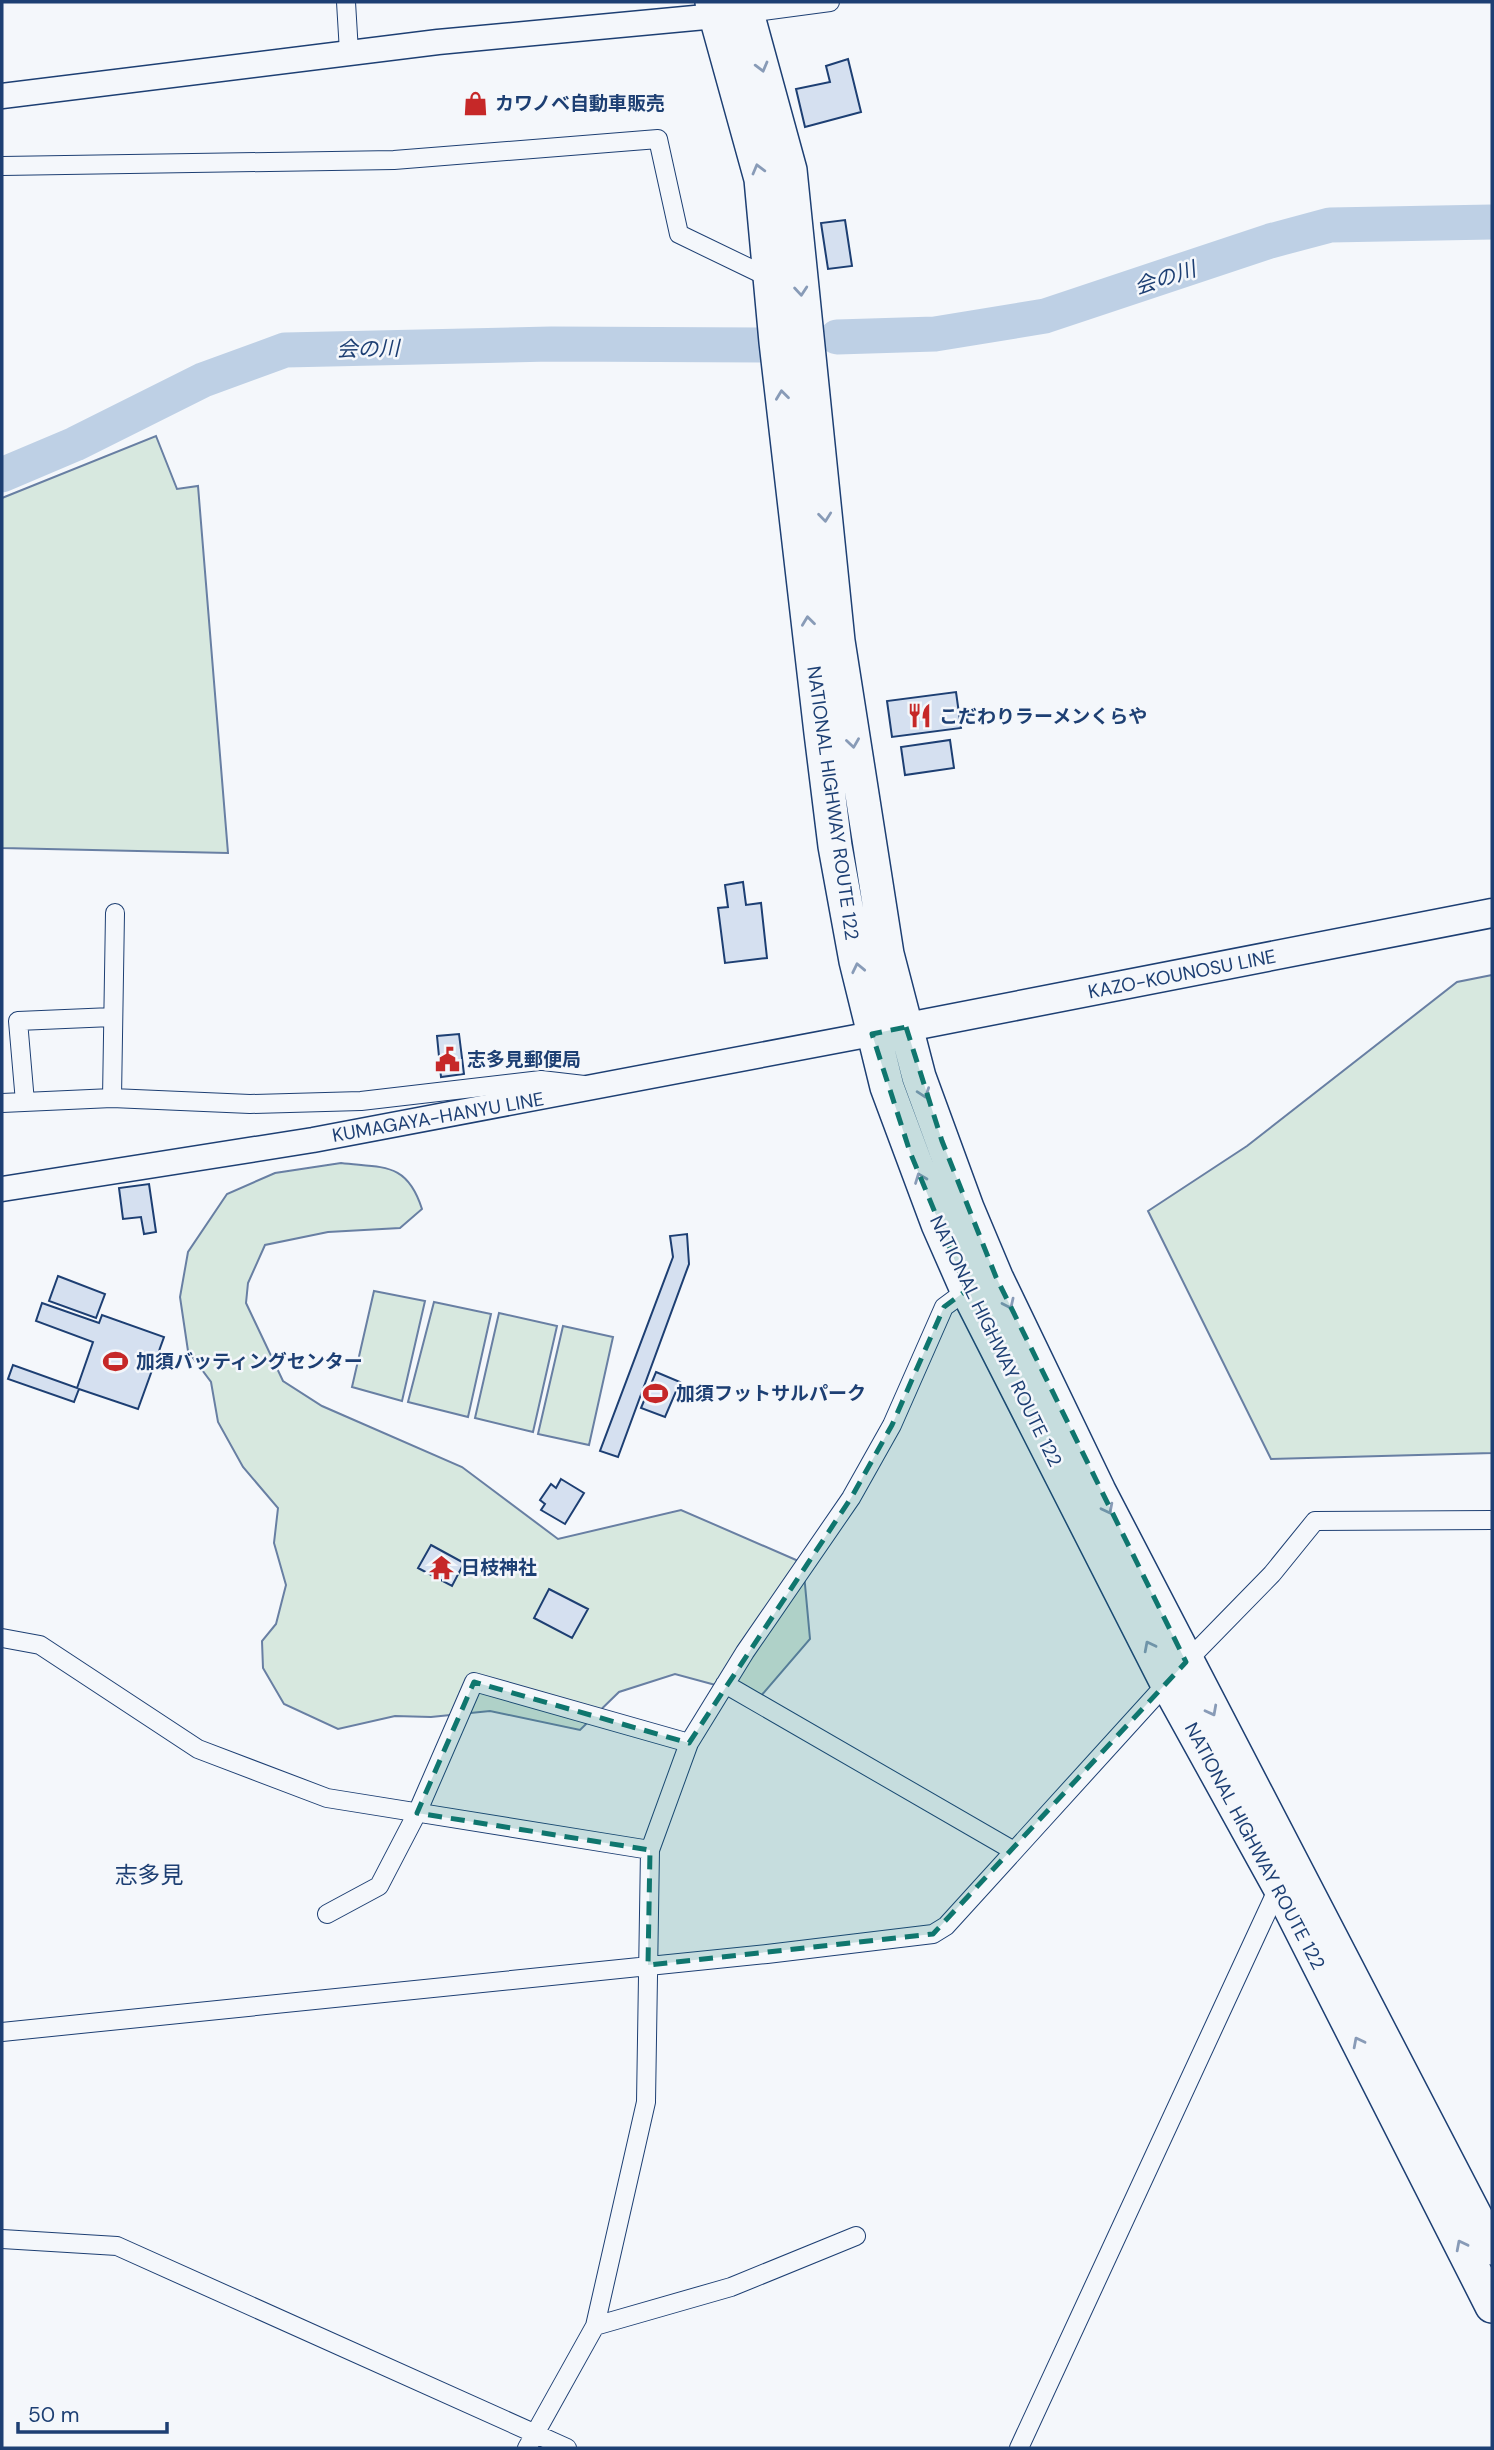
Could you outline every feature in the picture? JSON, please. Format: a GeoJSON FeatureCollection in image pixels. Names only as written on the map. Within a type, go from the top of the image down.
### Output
{"type":"FeatureCollection","features":[{"type":"Feature","properties":{"kind":"highway","name":"NATIONAL HIGHWAY ROUTE 122"},"geometry":{"type":"LineString","coordinates":[[730,8],[761,179],[835,846],[872,1034],[910,1152],[967,1290],[1492,2248]]}},
{"type":"Feature","properties":{"kind":"highway","name":"NATIONAL HIGHWAY ROUTE 122"},"geometry":{"type":"LineString","coordinates":[[730,8],[790,170],[838,641],[887,954],[919,1077],[996,1277],[1177,1673],[1279,1886],[1492,2306]]}},
{"type":"Feature","properties":{"kind":"main road"},"geometry":{"type":"LineString","coordinates":[[2,96],[730,8]]}},
{"type":"Feature","properties":{"kind":"main road","name":"KAZO-KOUNOSU LINE"},"geometry":{"type":"LineString","coordinates":[[872,1034],[1492,913]]}},
{"type":"Feature","properties":{"kind":"main road","name":"KUMAGAYA-HANYU LINE"},"geometry":{"type":"LineString","coordinates":[[2,1189],[313,1140],[872,1034]]}},
{"type":"Feature","properties":{"kind":"street"},"geometry":{"type":"LineString","coordinates":[[346,2],[349,52]]}},
{"type":"Feature","properties":{"kind":"street"},"geometry":{"type":"LineString","coordinates":[[730,8],[830,2]]}},
{"type":"Feature","properties":{"kind":"street"},"geometry":{"type":"LineString","coordinates":[[2,166],[394,160],[658,139],[679,234],[770,278]]}},
{"type":"Feature","properties":{"kind":"street"},"geometry":{"type":"LineString","coordinates":[[112,1098],[115,914]]}},
{"type":"Feature","properties":{"kind":"street"},"geometry":{"type":"LineString","coordinates":[[25,1102],[18,1021],[112,1017]]}},
{"type":"Feature","properties":{"kind":"street"},"geometry":{"type":"LineString","coordinates":[[2,1103],[112,1098],[250,1104],[360,1101],[541,1080],[559,1080],[598,1088]]}},
{"type":"Feature","properties":{"kind":"street"},"geometry":{"type":"LineString","coordinates":[[532,2441],[595,2326],[646,2102],[650,1850],[688,1743],[852,1498],[892,1425],[944,1307],[967,1290]]}},
{"type":"Feature","properties":{"kind":"street"},"geometry":{"type":"LineString","coordinates":[[2,2032],[933,1934],[946,1926],[1177,1673],[1272,1574],[1315,1521],[1492,1520]]}},
{"type":"Feature","properties":{"kind":"street"},"geometry":{"type":"LineString","coordinates":[[2,1638],[40,1645],[198,1749],[327,1798],[650,1850]]}},
{"type":"Feature","properties":{"kind":"street"},"geometry":{"type":"LineString","coordinates":[[327,1914],[379,1886],[418,1813],[474,1682],[688,1743]]}},
{"type":"Feature","properties":{"kind":"street"},"geometry":{"type":"LineString","coordinates":[[725,1684],[1014,1851]]}},
{"type":"Feature","properties":{"kind":"street"},"geometry":{"type":"LineString","coordinates":[[1019,2448],[1279,1886]]}},
{"type":"Feature","properties":{"kind":"street"},"geometry":{"type":"LineString","coordinates":[[595,2326],[731,2287],[856,2236]]}},
{"type":"Feature","properties":{"kind":"street"},"geometry":{"type":"LineString","coordinates":[[2,2239],[117,2246],[532,2441],[567,2448]]}},
{"type":"Feature","properties":{"kind":"highlighted area"},"geometry":{"type":"Polygon","coordinates":[[[906,1027],[942,1141],[996,1277],[1186,1662],[933,1934],[648,1965],[650,1850],[417,1813],[474,1682],[689,1743],[851,1498],[892,1425],[944,1307],[967,1290],[910,1152],[872,1034],[906,1027]]]}},
{"type":"Feature","properties":{"kind":"shaded area"},"geometry":{"type":"Polygon","coordinates":[[[156,436],[177,489],[198,486],[228,853],[2,848],[2,498],[156,436]]]}},
{"type":"Feature","properties":{"kind":"shaded area"},"geometry":{"type":"Polygon","coordinates":[[[1492,975],[1492,1453],[1271,1459],[1148,1211],[1247,1146],[1457,982],[1492,975]]]}},
{"type":"Feature","properties":{"kind":"shaded area"},"geometry":{"type":"Polygon","coordinates":[[[341,1163],[382,1167],[401,1175],[416,1194],[422,1209],[400,1228],[328,1232],[265,1245],[248,1283],[246,1303],[283,1381],[322,1406],[462,1467],[558,1539],[681,1510],[803,1563],[810,1639],[760,1697],[675,1674],[619,1692],[580,1730],[490,1711],[431,1717],[395,1716],[338,1729],[284,1704],[263,1668],[262,1641],[276,1624],[286,1585],[274,1543],[278,1508],[243,1467],[218,1422],[211,1382],[188,1351],[180,1297],[188,1252],[227,1194],[275,1173],[341,1163]]]}},
{"type":"Feature","properties":{"kind":"shaded area"},"geometry":{"type":"Polygon","coordinates":[[[374,1291],[425,1301],[402,1401],[352,1387],[374,1291]]]}},
{"type":"Feature","properties":{"kind":"shaded area"},"geometry":{"type":"Polygon","coordinates":[[[434,1302],[491,1314],[468,1417],[408,1402],[434,1302]]]}},
{"type":"Feature","properties":{"kind":"shaded area"},"geometry":{"type":"Polygon","coordinates":[[[499,1313],[557,1326],[533,1432],[475,1418],[499,1313]]]}},
{"type":"Feature","properties":{"kind":"shaded area"},"geometry":{"type":"Polygon","coordinates":[[[563,1326],[613,1337],[589,1445],[538,1434],[563,1326]]]}},
{"type":"Feature","properties":{"kind":"building"},"geometry":{"type":"Polygon","coordinates":[[[848,59],[861,112],[805,127],[796,89],[830,82],[826,66],[848,59]]]}},
{"type":"Feature","properties":{"kind":"building"},"geometry":{"type":"Polygon","coordinates":[[[845,220],[852,266],[828,269],[821,223],[845,220]]]}},
{"type":"Feature","properties":{"kind":"building"},"geometry":{"type":"Polygon","coordinates":[[[956,692],[961,728],[892,737],[887,701],[956,692]]]}},
{"type":"Feature","properties":{"kind":"building"},"geometry":{"type":"Polygon","coordinates":[[[950,740],[954,768],[905,775],[901,747],[950,740]]]}},
{"type":"Feature","properties":{"kind":"building"},"geometry":{"type":"Polygon","coordinates":[[[743,882],[746,905],[761,903],[767,958],[725,963],[718,908],[728,907],[725,885],[743,882]]]}},
{"type":"Feature","properties":{"kind":"building"},"geometry":{"type":"Polygon","coordinates":[[[459,1034],[464,1074],[441,1077],[437,1036],[459,1034]]]}},
{"type":"Feature","properties":{"kind":"building"},"geometry":{"type":"Polygon","coordinates":[[[149,1184],[156,1232],[144,1234],[141,1217],[123,1219],[119,1188],[149,1184]]]}},
{"type":"Feature","properties":{"kind":"building"},"geometry":{"type":"Polygon","coordinates":[[[687,1234],[689,1264],[618,1457],[600,1451],[673,1257],[670,1236],[687,1234]]]}},
{"type":"Feature","properties":{"kind":"building"},"geometry":{"type":"Polygon","coordinates":[[[58,1276],[105,1294],[96,1318],[49,1301],[58,1276]]]}},
{"type":"Feature","properties":{"kind":"building"},"geometry":{"type":"Polygon","coordinates":[[[42,1303],[99,1323],[102,1315],[164,1337],[138,1409],[79,1389],[74,1402],[8,1379],[13,1365],[77,1388],[93,1342],[36,1321],[42,1303]]]}},
{"type":"Feature","properties":{"kind":"building"},"geometry":{"type":"Polygon","coordinates":[[[656,1372],[680,1382],[665,1417],[641,1408],[656,1372]]]}},
{"type":"Feature","properties":{"kind":"building"},"geometry":{"type":"Polygon","coordinates":[[[561,1479],[584,1493],[565,1524],[541,1510],[545,1504],[540,1500],[551,1484],[556,1488],[561,1479]]]}},
{"type":"Feature","properties":{"kind":"building"},"geometry":{"type":"Polygon","coordinates":[[[431,1545],[464,1563],[452,1586],[418,1568],[431,1545]]]}},
{"type":"Feature","properties":{"kind":"building"},"geometry":{"type":"Polygon","coordinates":[[[549,1589],[588,1609],[572,1638],[534,1618],[549,1589]]]}},
{"type":"Feature","properties":{"kind":"waterway","name":"会の川"},"geometry":{"type":"LineString","coordinates":[[837,337],[935,334],[1045,316],[1270,241],[1330,225],[1492,222]]}},
{"type":"Feature","properties":{"kind":"waterway","name":"会の川"},"geometry":{"type":"LineString","coordinates":[[2,475],[75,444],[203,380],[285,350],[551,344],[762,345]]}},
{"type":"Feature","properties":{"kind":"place","name":"カワノベ自動車販売"},"geometry":{"type":"Point","coordinates":[475,103]}},
{"type":"Feature","properties":{"kind":"place","name":"こだわりラーメンくらや"},"geometry":{"type":"Point","coordinates":[919,716]}},
{"type":"Feature","properties":{"kind":"place","name":"志多見郵便局"},"geometry":{"type":"Point","coordinates":[447,1059]}},
{"type":"Feature","properties":{"kind":"place","name":"加須バッティングセンター"},"geometry":{"type":"Point","coordinates":[116,1361]}},
{"type":"Feature","properties":{"kind":"place","name":"加須フットサルパーク"},"geometry":{"type":"Point","coordinates":[656,1393]}},
{"type":"Feature","properties":{"kind":"place","name":"日枝神社"},"geometry":{"type":"Point","coordinates":[441,1567]}},
{"type":"Feature","properties":{"kind":"district","name":"志多見"},"geometry":{"type":"Point","coordinates":[149,1875]}}]}
